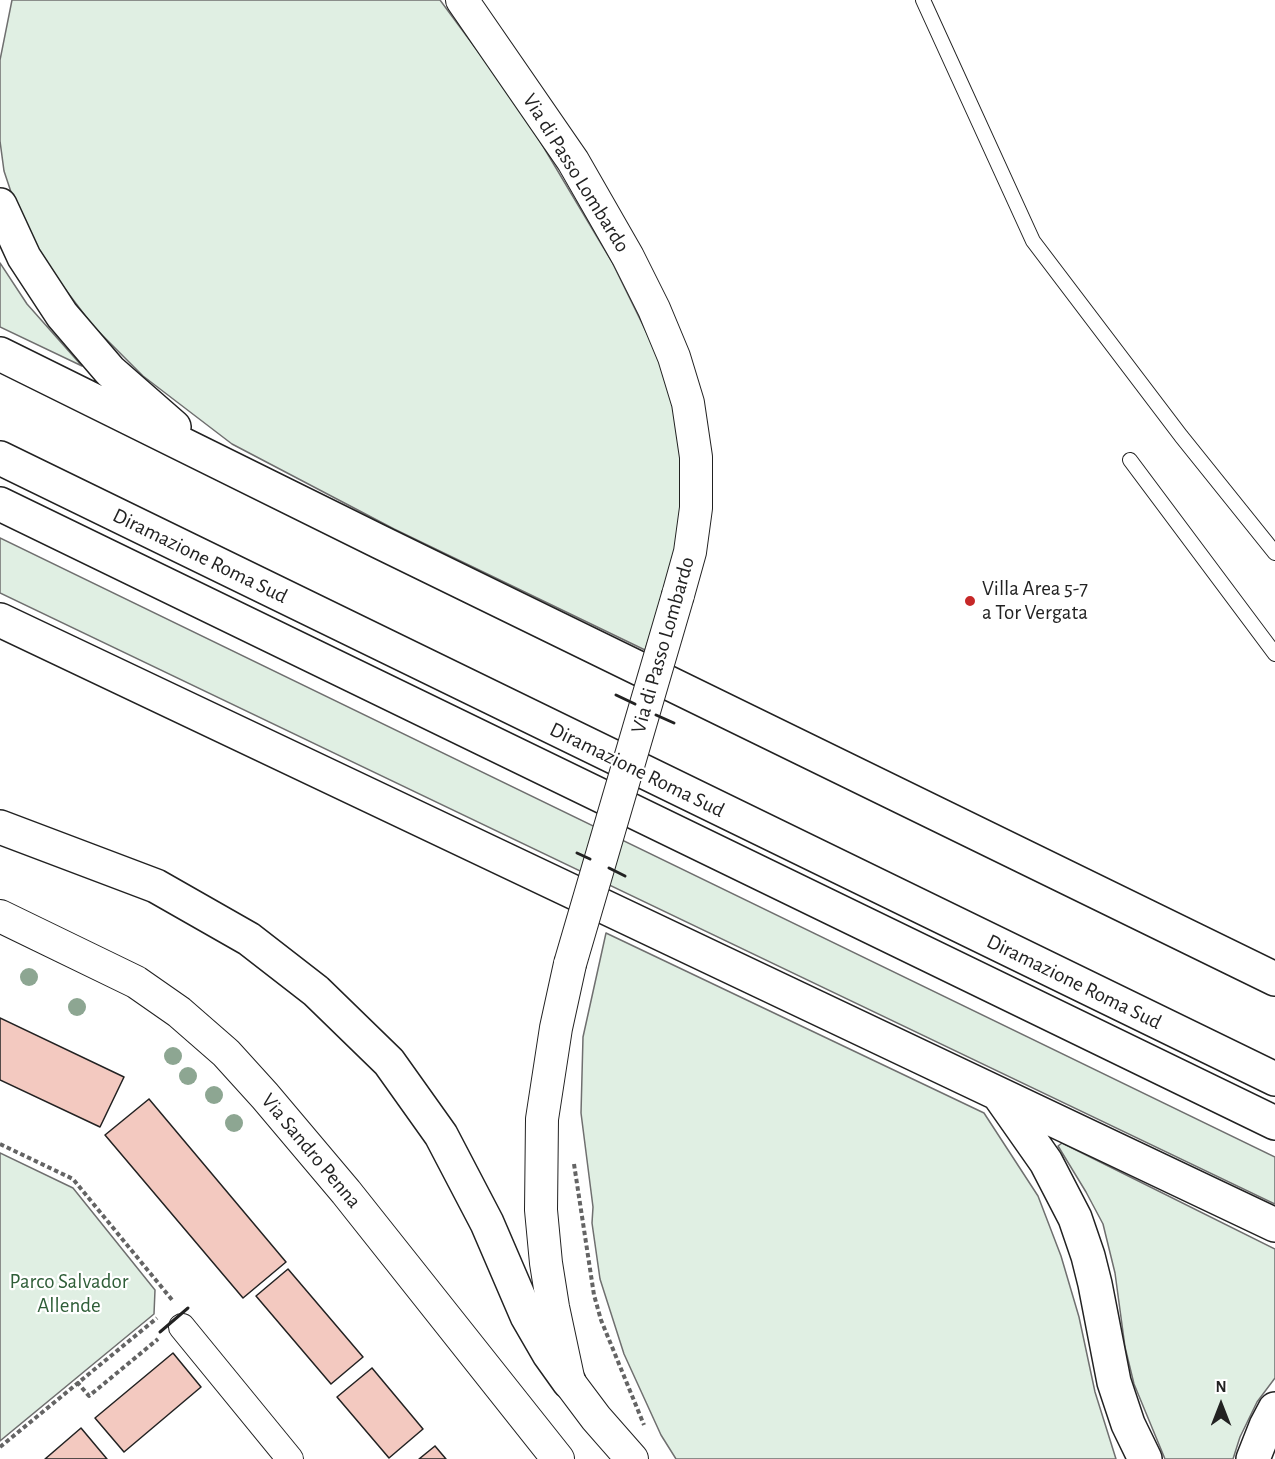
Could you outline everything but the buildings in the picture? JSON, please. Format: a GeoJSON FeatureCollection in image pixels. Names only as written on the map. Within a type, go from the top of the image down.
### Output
{"type":"FeatureCollection","features":[{"type":"Feature","properties":{"kind":"highway"},"geometry":{"type":"LineString","coordinates":[[0,205],[24,257],[62,315],[110,371],[175,428],[380,542]]}},
{"type":"Feature","properties":{"kind":"highway"},"geometry":{"type":"LineString","coordinates":[[0,354],[1275,979]]}},
{"type":"Feature","properties":{"kind":"highway","name":"Diramazione Roma Sud"},"geometry":{"type":"LineString","coordinates":[[0,458],[1275,1079]]}},
{"type":"Feature","properties":{"kind":"highway","name":"Diramazione Roma Sud"},"geometry":{"type":"LineString","coordinates":[[0,504],[1275,1123]]}},
{"type":"Feature","properties":{"kind":"highway"},"geometry":{"type":"LineString","coordinates":[[0,620],[1275,1225]]}},
{"type":"Feature","properties":{"kind":"highway"},"geometry":{"type":"LineString","coordinates":[[0,827],[156,886],[249,939],[316,992],[389,1062],[441,1135],[487,1223],[526,1316],[569,1382]]}},
{"type":"Feature","properties":{"kind":"highway"},"geometry":{"type":"LineString","coordinates":[[998,1094],[1046,1162],[1075,1218],[1095,1284],[1114,1382],[1128,1424],[1145,1459]]}},
{"type":"Feature","properties":{"kind":"highway"},"geometry":{"type":"LineString","coordinates":[[1253,1459],[1275,1409]]}},
{"type":"Feature","properties":{"kind":"street","name":"Via di Passo Lombardo"},"geometry":{"type":"LineString","coordinates":[[462,0],[534,103],[599,205],[654,309],[674,357],[688,403],[696,457],[696,508],[690,552],[570,964],[545,1091],[540,1162],[541,1210],[546,1263],[569,1382],[596,1418],[632,1459]]}},
{"type":"Feature","properties":{"kind":"street","name":"Via Sandro Penna"},"geometry":{"type":"LineString","coordinates":[[0,916],[136,982],[179,1012],[226,1053],[253,1081],[346,1192],[558,1459]]}},
{"type":"Feature","properties":{"kind":"street"},"geometry":{"type":"LineString","coordinates":[[174,1314],[290,1459]]}},
{"type":"Feature","properties":{"kind":"lane"},"geometry":{"type":"LineString","coordinates":[[923,0],[1033,241],[1181,435],[1275,553]]}},
{"type":"Feature","properties":{"kind":"lane"},"geometry":{"type":"LineString","coordinates":[[1130,460],[1275,654]]}},
{"type":"Feature","properties":{"kind":"path"},"geometry":{"type":"LineString","coordinates":[[0,1144],[73,1179],[178,1322],[88,1396],[77,1382]]}},
{"type":"Feature","properties":{"kind":"path"},"geometry":{"type":"LineString","coordinates":[[572,1154],[594,1295],[617,1362],[648,1432]]}},
{"type":"Feature","properties":{"kind":"path"},"geometry":{"type":"LineString","coordinates":[[0,1447],[77,1382],[174,1314]]}},
{"type":"Feature","properties":{"kind":"green space"},"geometry":{"type":"Polygon","coordinates":[[[12,0],[440,0],[522,111],[612,262],[660,360],[673,407],[681,458],[682,509],[664,592],[645,650],[394,529],[232,444],[143,376],[93,326],[43,260],[18,213],[4,171],[0,141],[0,60],[12,0]]]}},
{"type":"Feature","properties":{"kind":"green space"},"geometry":{"type":"Polygon","coordinates":[[[0,263],[27,304],[82,366],[0,327],[0,263]]]}},
{"type":"Feature","properties":{"kind":"green space"},"geometry":{"type":"Polygon","coordinates":[[[0,538],[1275,1157],[1275,1204],[0,593],[0,538]]]}},
{"type":"Feature","properties":{"kind":"green space"},"geometry":{"type":"Polygon","coordinates":[[[606,933],[984,1113],[1038,1196],[1061,1256],[1079,1317],[1095,1392],[1116,1459],[676,1459],[661,1435],[624,1354],[600,1279],[592,1223],[593,1207],[581,1113],[583,1037],[606,933]]]}},
{"type":"Feature","properties":{"kind":"green space"},"geometry":{"type":"Polygon","coordinates":[[[1062,1143],[1275,1249],[1275,1378],[1257,1402],[1240,1437],[1233,1459],[1165,1459],[1134,1384],[1125,1347],[1115,1273],[1103,1224],[1058,1146],[1062,1143]]]}},
{"type":"Feature","properties":{"kind":"green space","name":"Parco Salvador Allende"},"geometry":{"type":"Polygon","coordinates":[[[0,1153],[73,1188],[155,1290],[154,1314],[0,1441],[0,1153]]]}},
{"type":"Feature","properties":{"kind":"wall"},"geometry":{"type":"LineString","coordinates":[[616,695],[635,704]]}},
{"type":"Feature","properties":{"kind":"wall"},"geometry":{"type":"LineString","coordinates":[[656,715],[674,723]]}},
{"type":"Feature","properties":{"kind":"wall"},"geometry":{"type":"LineString","coordinates":[[577,853],[590,859]]}},
{"type":"Feature","properties":{"kind":"wall"},"geometry":{"type":"LineString","coordinates":[[609,868],[625,876]]}},
{"type":"Feature","properties":{"kind":"wall"},"geometry":{"type":"LineString","coordinates":[[160,1332],[188,1308]]}},
{"type":"Feature","properties":{"kind":"place","name":"Villa Area 5-7 a Tor Vergata"},"geometry":{"type":"Point","coordinates":[970,601]}}]}
